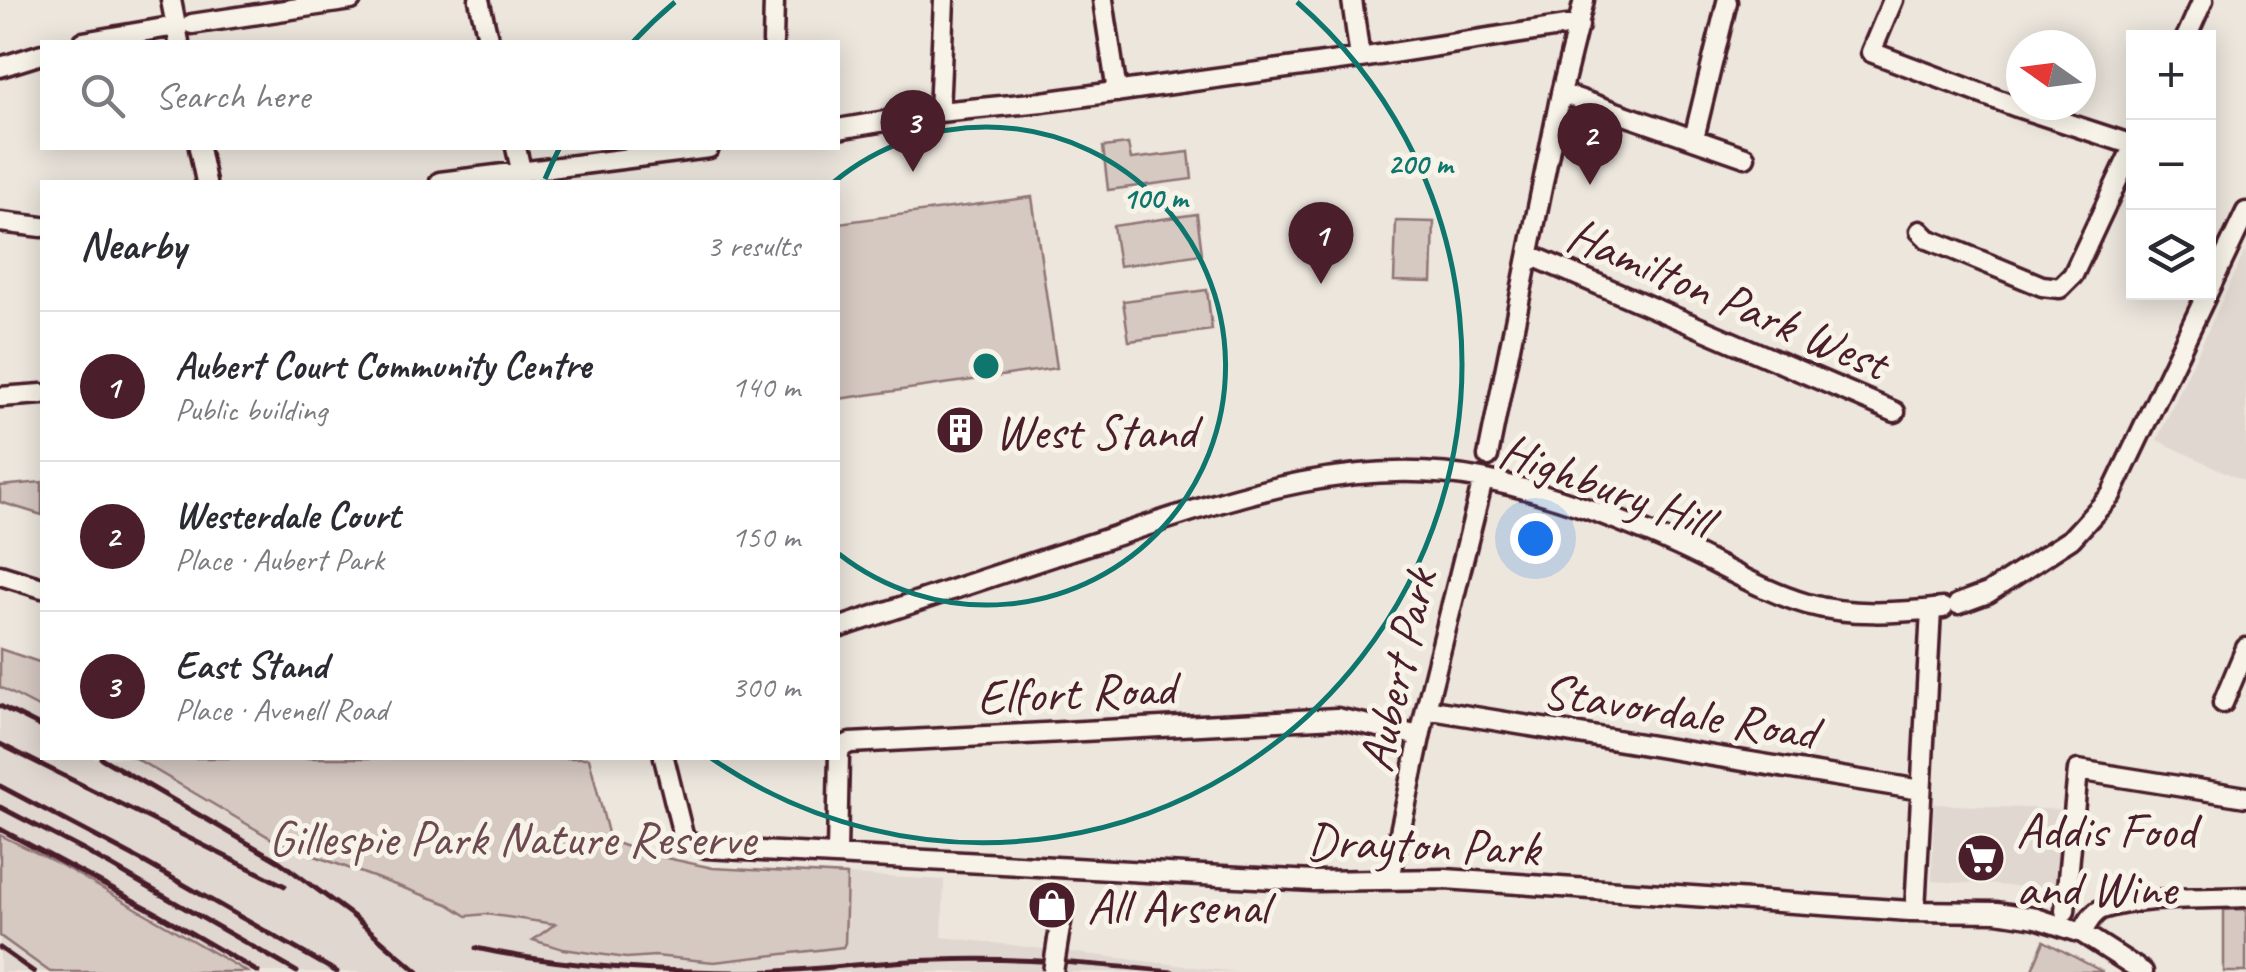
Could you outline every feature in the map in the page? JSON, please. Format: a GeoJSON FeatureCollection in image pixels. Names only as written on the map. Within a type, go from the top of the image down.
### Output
{"type":"FeatureCollection","features":[{"type":"Feature","properties":{"kind":"street"},"geometry":{"type":"LineString","coordinates":[[171,0],[182,31]]}},
{"type":"Feature","properties":{"kind":"street"},"geometry":{"type":"LineString","coordinates":[[101,40],[182,31],[312,3],[351,0]]}},
{"type":"Feature","properties":{"kind":"street"},"geometry":{"type":"LineString","coordinates":[[479,0],[489,40]]}},
{"type":"Feature","properties":{"kind":"street"},"geometry":{"type":"LineString","coordinates":[[773,40],[774,0]]}},
{"type":"Feature","properties":{"kind":"street"},"geometry":{"type":"LineString","coordinates":[[939,112],[944,0]]}},
{"type":"Feature","properties":{"kind":"street"},"geometry":{"type":"LineString","coordinates":[[1103,0],[1117,92]]}},
{"type":"Feature","properties":{"kind":"street"},"geometry":{"type":"LineString","coordinates":[[1352,0],[1360,58]]}},
{"type":"Feature","properties":{"kind":"street"},"geometry":{"type":"LineString","coordinates":[[1488,456],[1584,0]]}},
{"type":"Feature","properties":{"kind":"street"},"geometry":{"type":"LineString","coordinates":[[1894,0],[1871,52],[2017,108],[2126,143]]}},
{"type":"Feature","properties":{"kind":"street"},"geometry":{"type":"LineString","coordinates":[[2190,30],[2203,0]]}},
{"type":"Feature","properties":{"kind":"street"},"geometry":{"type":"LineString","coordinates":[[1694,138],[1727,2]]}},
{"type":"Feature","properties":{"kind":"street"},"geometry":{"type":"LineString","coordinates":[[840,129],[1580,26]]}},
{"type":"Feature","properties":{"kind":"street"},"geometry":{"type":"LineString","coordinates":[[0,66],[40,55]]}},
{"type":"Feature","properties":{"kind":"street"},"geometry":{"type":"LineString","coordinates":[[1562,94],[1745,158]]}},
{"type":"Feature","properties":{"kind":"street"},"geometry":{"type":"LineString","coordinates":[[199,150],[206,180]]}},
{"type":"Feature","properties":{"kind":"street"},"geometry":{"type":"LineString","coordinates":[[516,150],[523,177]]}},
{"type":"Feature","properties":{"kind":"street"},"geometry":{"type":"LineString","coordinates":[[473,180],[523,177],[696,150]]}},
{"type":"Feature","properties":{"kind":"street"},"geometry":{"type":"LineString","coordinates":[[1920,231],[1928,238],[2042,286],[2060,288],[2073,276],[2126,160]]}},
{"type":"Feature","properties":{"kind":"street","name":"Highbury Hill"},"geometry":{"type":"LineString","coordinates":[[840,627],[1249,493],[1375,471],[1483,480],[1542,494],[1623,522],[1766,590],[1810,605],[1866,612],[1944,607],[1988,593],[2072,540],[2112,495],[2246,212]]}},
{"type":"Feature","properties":{"kind":"street"},"geometry":{"type":"LineString","coordinates":[[0,222],[40,227]]}},
{"type":"Feature","properties":{"kind":"street","name":"Hamilton Park West"},"geometry":{"type":"LineString","coordinates":[[1530,255],[1896,412]]}},
{"type":"Feature","properties":{"kind":"street"},"geometry":{"type":"LineString","coordinates":[[0,397],[40,394]]}},
{"type":"Feature","properties":{"kind":"street","name":"Aubert Park"},"geometry":{"type":"LineString","coordinates":[[1390,879],[1426,708],[1483,480]]}},
{"type":"Feature","properties":{"kind":"street"},"geometry":{"type":"LineString","coordinates":[[0,575],[40,587]]}},
{"type":"Feature","properties":{"kind":"street"},"geometry":{"type":"LineString","coordinates":[[1915,911],[1921,790],[1944,607]]}},
{"type":"Feature","properties":{"kind":"street"},"geometry":{"type":"LineString","coordinates":[[2222,703],[2244,660]]}},
{"type":"Feature","properties":{"kind":"street","name":"Stavordale Road"},"geometry":{"type":"LineString","coordinates":[[1426,708],[1921,790]]}},
{"type":"Feature","properties":{"kind":"street","name":"Elfort Road"},"geometry":{"type":"LineString","coordinates":[[840,751],[850,743],[1337,718],[1420,736]]}},
{"type":"Feature","properties":{"kind":"street","name":"Drayton Park"},"geometry":{"type":"LineString","coordinates":[[664,760],[682,832],[688,842],[722,849],[1313,881],[1445,879],[1915,911],[2017,914],[2082,933],[2142,972]]}},
{"type":"Feature","properties":{"kind":"street","name":"Elfort Road"},"geometry":{"type":"LineString","coordinates":[[836,853],[839,760]]}},
{"type":"Feature","properties":{"kind":"street"},"geometry":{"type":"LineString","coordinates":[[2066,912],[2078,770],[2246,797]]}},
{"type":"Feature","properties":{"kind":"street"},"geometry":{"type":"LineString","coordinates":[[2082,933],[2102,910],[2158,901],[2246,897]]}},
{"type":"Feature","properties":{"kind":"street"},"geometry":{"type":"LineString","coordinates":[[1053,972],[1062,916]]}},
{"type":"Feature","properties":{"kind":"shaded area"},"geometry":{"type":"Polygon","coordinates":[[[2246,249],[2246,482],[2157,440],[2246,249]]]}},
{"type":"Feature","properties":{"kind":"shaded area"},"geometry":{"type":"Polygon","coordinates":[[[0,687],[40,708],[40,760],[139,760],[467,916],[486,914],[604,930],[845,942],[847,875],[944,880],[942,937],[1236,972],[0,972],[0,687]]]}},
{"type":"Feature","properties":{"kind":"shaded area"},"geometry":{"type":"Polygon","coordinates":[[[1934,804],[2064,810],[2060,889],[1932,881],[1934,804]]]}},
{"type":"Feature","properties":{"kind":"green space"},"geometry":{"type":"Polygon","coordinates":[[[1128,144],[1131,159],[1189,152],[1192,179],[1108,190],[1103,147],[1128,144]]]}},
{"type":"Feature","properties":{"kind":"green space"},"geometry":{"type":"Polygon","coordinates":[[[1032,197],[1057,368],[840,399],[840,223],[1032,197]]]}},
{"type":"Feature","properties":{"kind":"green space"},"geometry":{"type":"Polygon","coordinates":[[[1197,214],[1202,254],[1119,266],[1113,226],[1197,214]]]}},
{"type":"Feature","properties":{"kind":"green space"},"geometry":{"type":"Polygon","coordinates":[[[1396,221],[1434,222],[1432,282],[1394,281],[1396,221]]]}},
{"type":"Feature","properties":{"kind":"green space"},"geometry":{"type":"Polygon","coordinates":[[[1207,290],[1212,330],[1129,341],[1123,301],[1207,290]]]}},
{"type":"Feature","properties":{"kind":"green space"},"geometry":{"type":"Polygon","coordinates":[[[40,482],[40,514],[0,502],[0,486],[40,482]]]}},
{"type":"Feature","properties":{"kind":"green space"},"geometry":{"type":"Polygon","coordinates":[[[0,649],[40,662],[40,708],[0,687],[0,649]]]}},
{"type":"Feature","properties":{"kind":"green space","name":"Gillespie Park Nature Reserve"},"geometry":{"type":"Polygon","coordinates":[[[138,760],[590,760],[610,841],[713,868],[847,875],[845,943],[843,947],[714,962],[655,956],[626,958],[563,949],[533,940],[555,924],[486,914],[467,916],[448,904],[279,843],[138,760]]]}},
{"type":"Feature","properties":{"kind":"green space"},"geometry":{"type":"Polygon","coordinates":[[[0,835],[61,865],[247,972],[50,972],[0,936],[0,835]]]}},
{"type":"Feature","properties":{"kind":"green space"},"geometry":{"type":"Polygon","coordinates":[[[2246,909],[2246,972],[2224,972],[2224,910],[2246,909]]]}},
{"type":"Feature","properties":{"kind":"green space"},"geometry":{"type":"Polygon","coordinates":[[[2044,941],[2103,972],[2031,972],[2044,941]]]}},
{"type":"Feature","properties":{"kind":"railway"},"geometry":{"type":"LineString","coordinates":[[0,706],[40,726]]}},
{"type":"Feature","properties":{"kind":"railway"},"geometry":{"type":"LineString","coordinates":[[0,744],[285,886]]}},
{"type":"Feature","properties":{"kind":"railway"},"geometry":{"type":"LineString","coordinates":[[104,760],[280,862],[353,916],[418,972]]}},
{"type":"Feature","properties":{"kind":"railway"},"geometry":{"type":"LineString","coordinates":[[0,786],[146,863],[337,972]]}},
{"type":"Feature","properties":{"kind":"railway"},"geometry":{"type":"LineString","coordinates":[[0,807],[297,972]]}},
{"type":"Feature","properties":{"kind":"railway"},"geometry":{"type":"LineString","coordinates":[[0,829],[258,972]]}},
{"type":"Feature","properties":{"kind":"railway"},"geometry":{"type":"LineString","coordinates":[[0,948],[34,972]]}},
{"type":"Feature","properties":{"kind":"railway"},"geometry":{"type":"LineString","coordinates":[[476,948],[615,968],[686,971],[756,972],[967,959],[1173,972]]}},
{"type":"Feature","properties":{"kind":"place","name":"East Stand"},"geometry":{"type":"Point","coordinates":[913,172]}},
{"type":"Feature","properties":{"kind":"place","name":"Westerdale Court"},"geometry":{"type":"Point","coordinates":[1590,185]}},
{"type":"Feature","properties":{"kind":"place","name":"Aubert Court Community Centre"},"geometry":{"type":"Point","coordinates":[1321,284]}},
{"type":"Feature","properties":{"kind":"place","name":"West Stand"},"geometry":{"type":"Point","coordinates":[960,430]}},
{"type":"Feature","properties":{"kind":"place","name":"Addis Food and Wine"},"geometry":{"type":"Point","coordinates":[1981,858]}},
{"type":"Feature","properties":{"kind":"place","name":"All Arsenal"},"geometry":{"type":"Point","coordinates":[1052,905]}}]}
